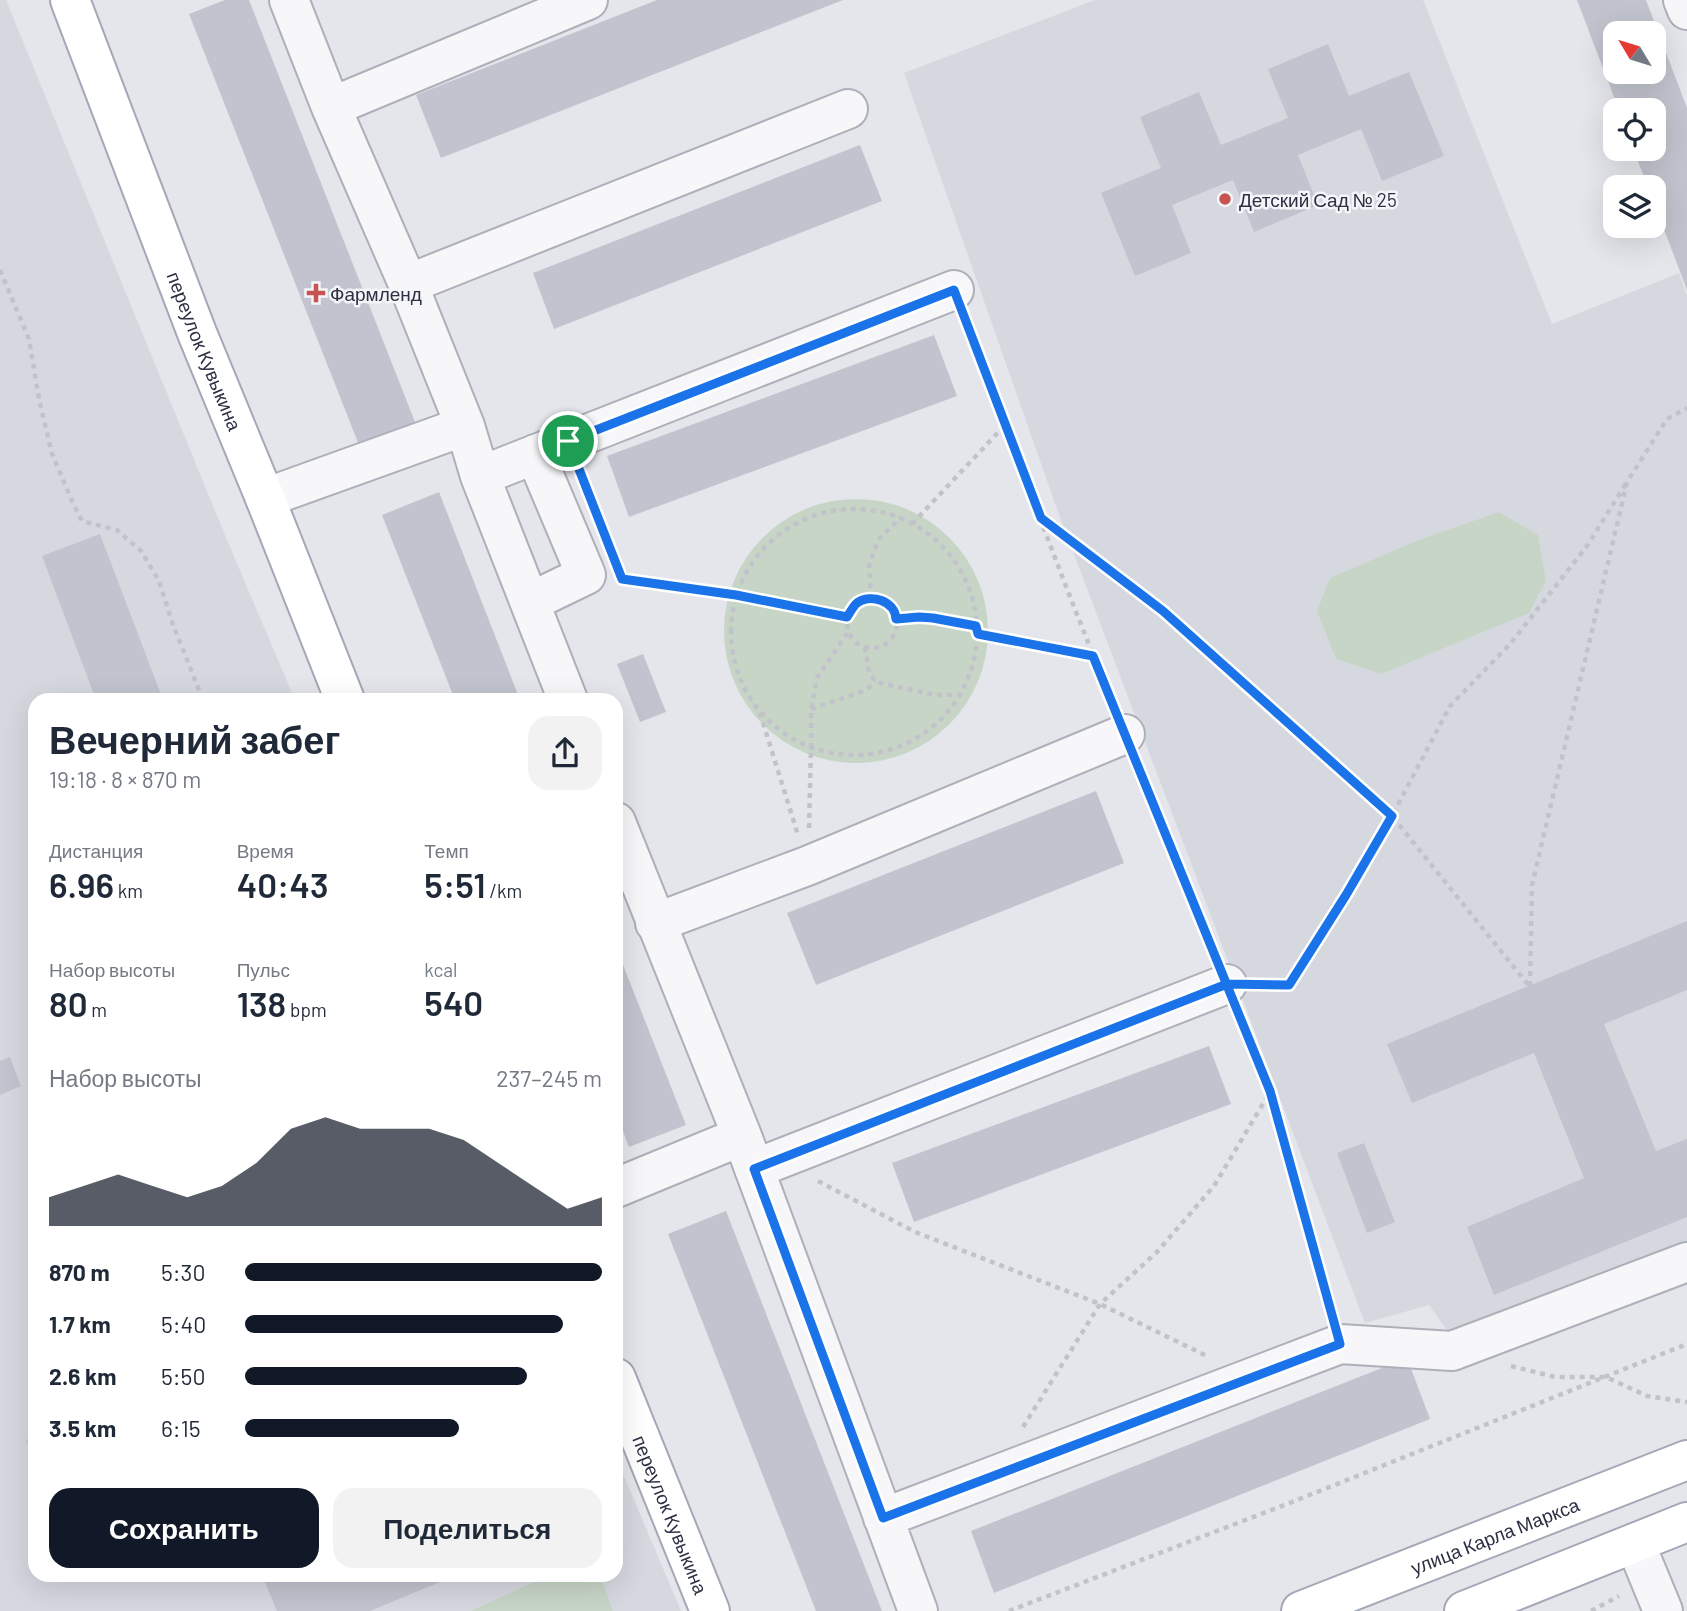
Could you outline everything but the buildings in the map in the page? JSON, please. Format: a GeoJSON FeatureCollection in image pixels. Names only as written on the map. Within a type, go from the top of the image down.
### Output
{"type":"FeatureCollection","features":[{"type":"Feature","properties":{"kind":"main road","name":"переулок Кувыкина"},"geometry":{"type":"LineString","coordinates":[[70,0],[197,333],[342,693]]}},
{"type":"Feature","properties":{"kind":"main road","name":"переулок Кувыкина"},"geometry":{"type":"LineString","coordinates":[[623,1395],[710,1611]]}},
{"type":"Feature","properties":{"kind":"main road","name":"улица Карла Маркса"},"geometry":{"type":"LineString","coordinates":[[1301,1611],[1687,1460]]}},
{"type":"Feature","properties":{"kind":"main road"},"geometry":{"type":"LineString","coordinates":[[1464,1611],[1687,1522]]}},
{"type":"Feature","properties":{"kind":"lane"},"geometry":{"type":"LineString","coordinates":[[289,0],[465,426],[481,476],[565,693]]}},
{"type":"Feature","properties":{"kind":"lane"},"geometry":{"type":"LineString","coordinates":[[331,107],[588,0]]}},
{"type":"Feature","properties":{"kind":"lane"},"geometry":{"type":"LineString","coordinates":[[1683,0],[1687,10]]}},
{"type":"Feature","properties":{"kind":"lane"},"geometry":{"type":"LineString","coordinates":[[408,284],[848,109]]}},
{"type":"Feature","properties":{"kind":"lane"},"geometry":{"type":"LineString","coordinates":[[481,476],[954,290]]}},
{"type":"Feature","properties":{"kind":"lane"},"geometry":{"type":"LineString","coordinates":[[265,498],[465,426]]}},
{"type":"Feature","properties":{"kind":"lane"},"geometry":{"type":"LineString","coordinates":[[530,601],[586,575],[535,454]]}},
{"type":"Feature","properties":{"kind":"lane"},"geometry":{"type":"LineString","coordinates":[[655,923],[807,866],[1125,734]]}},
{"type":"Feature","properties":{"kind":"lane"},"geometry":{"type":"LineString","coordinates":[[623,840],[655,923],[758,1155],[883,1518],[918,1611]]}},
{"type":"Feature","properties":{"kind":"lane"},"geometry":{"type":"LineString","coordinates":[[623,1186],[758,1155],[1227,984]]}},
{"type":"Feature","properties":{"kind":"lane"},"geometry":{"type":"LineString","coordinates":[[883,1518],[1340,1344],[1452,1351],[1687,1262]]}},
{"type":"Feature","properties":{"kind":"lane"},"geometry":{"type":"LineString","coordinates":[[1635,1543],[1663,1611]]}},
{"type":"Feature","properties":{"kind":"path"},"geometry":{"type":"LineString","coordinates":[[0,270],[29,339],[39,400],[52,454],[72,501],[82,521],[117,530],[141,551],[159,581],[200,693]]}},
{"type":"Feature","properties":{"kind":"path"},"geometry":{"type":"LineString","coordinates":[[954,290],[1093,656],[1270,1091],[1340,1344]]}},
{"type":"Feature","properties":{"kind":"path"},"geometry":{"type":"LineString","coordinates":[[1227,984],[1289,985],[1392,816],[1451,706],[1511,643],[1587,546],[1667,419],[1687,408]]}},
{"type":"Feature","properties":{"kind":"path"},"geometry":{"type":"LineString","coordinates":[[912,524],[1006,424]]}},
{"type":"Feature","properties":{"kind":"path"},"geometry":{"type":"LineString","coordinates":[[1041,518],[1163,611],[1392,816],[1530,987],[1532,885],[1628,482]]}},
{"type":"Feature","properties":{"kind":"path"},"geometry":{"type":"LineString","coordinates":[[759,712],[789,738],[824,752],[860,756],[897,748],[929,730],[959,695],[971,671],[978,634],[973,597],[957,564],[933,536],[901,517],[865,508],[828,510],[794,523],[764,546],[743,576],[731,611],[730,648],[741,684],[759,712],[807,866]]}},
{"type":"Feature","properties":{"kind":"path"},"geometry":{"type":"LineString","coordinates":[[871,598],[869,566],[878,540],[901,517]]}},
{"type":"Feature","properties":{"kind":"path"},"geometry":{"type":"LineString","coordinates":[[617,566],[622,579],[736,595],[847,617]]}},
{"type":"Feature","properties":{"kind":"path"},"geometry":{"type":"LineString","coordinates":[[871,598],[886,602],[896,614],[897,630],[888,643],[873,649],[858,645],[848,632],[847,617],[856,604],[871,598]]}},
{"type":"Feature","properties":{"kind":"path"},"geometry":{"type":"LineString","coordinates":[[896,619],[933,618],[976,626]]}},
{"type":"Feature","properties":{"kind":"path"},"geometry":{"type":"LineString","coordinates":[[807,866],[811,709],[817,678],[848,632]]}},
{"type":"Feature","properties":{"kind":"path"},"geometry":{"type":"LineString","coordinates":[[978,634],[1093,656]]}},
{"type":"Feature","properties":{"kind":"path"},"geometry":{"type":"LineString","coordinates":[[866,647],[869,672],[876,682],[935,695],[959,695]]}},
{"type":"Feature","properties":{"kind":"path"},"geometry":{"type":"LineString","coordinates":[[811,709],[864,691],[876,682]]}},
{"type":"Feature","properties":{"kind":"path"},"geometry":{"type":"LineString","coordinates":[[1019,1431],[1100,1304],[1157,1252],[1214,1186],[1270,1091]]}},
{"type":"Feature","properties":{"kind":"path"},"geometry":{"type":"LineString","coordinates":[[758,1155],[915,1232],[1100,1304],[1250,1378]]}},
{"type":"Feature","properties":{"kind":"path"},"geometry":{"type":"LineString","coordinates":[[1009,1611],[1687,1344]]}},
{"type":"Feature","properties":{"kind":"path"},"geometry":{"type":"LineString","coordinates":[[1504,1365],[1555,1377],[1606,1377],[1647,1396],[1687,1402]]}},
{"type":"Feature","properties":{"kind":"shaded area"},"geometry":{"type":"Polygon","coordinates":[[[0,0],[6,0],[292,693],[28,693],[28,1582],[623,1582],[623,1474],[681,1611],[0,1611],[0,0]]]}},
{"type":"Feature","properties":{"kind":"shaded area"},"geometry":{"type":"Polygon","coordinates":[[[1095,0],[1423,0],[1552,324],[1679,273],[1687,296],[1687,1256],[1460,1348],[1429,1305],[1365,1323],[1058,512],[904,73],[1095,0]]]}},
{"type":"Feature","properties":{"kind":"green space"},"geometry":{"type":"Polygon","coordinates":[[[856,499],[882,502],[906,509],[940,529],[958,547],[978,581],[985,605],[988,631],[985,657],[978,681],[958,715],[940,733],[906,753],[882,760],[856,763],[830,760],[806,753],[772,733],[754,715],[734,681],[727,657],[724,631],[727,605],[734,581],[754,547],[772,529],[806,509],[830,502],[856,499]]]}},
{"type":"Feature","properties":{"kind":"green space"},"geometry":{"type":"Polygon","coordinates":[[[1499,512],[1538,535],[1546,581],[1529,613],[1381,674],[1336,659],[1317,611],[1330,578],[1419,540],[1499,512]]]}},
{"type":"Feature","properties":{"kind":"green space"},"geometry":{"type":"Polygon","coordinates":[[[534,1582],[603,1582],[613,1611],[471,1611],[534,1582]]]}},
{"type":"Feature","properties":{"kind":"place","name":"Детский Сад № 25"},"geometry":{"type":"Point","coordinates":[1225,199]}},
{"type":"Feature","properties":{"kind":"place","name":"Фармленд"},"geometry":{"type":"Point","coordinates":[316,293]}},
{"type":"Feature","properties":{"kind":"route"},"geometry":{"type":"LineString","coordinates":[[568,441],[622,579],[736,595],[847,617],[856,604],[871,598],[886,602],[896,614],[896,619],[933,618],[976,626],[978,634],[1093,656],[1227,984],[1270,1091],[1340,1344],[883,1518],[754,1169],[1227,984],[1289,985],[1392,816],[1163,611],[1041,518],[954,290],[568,441]]}}]}
